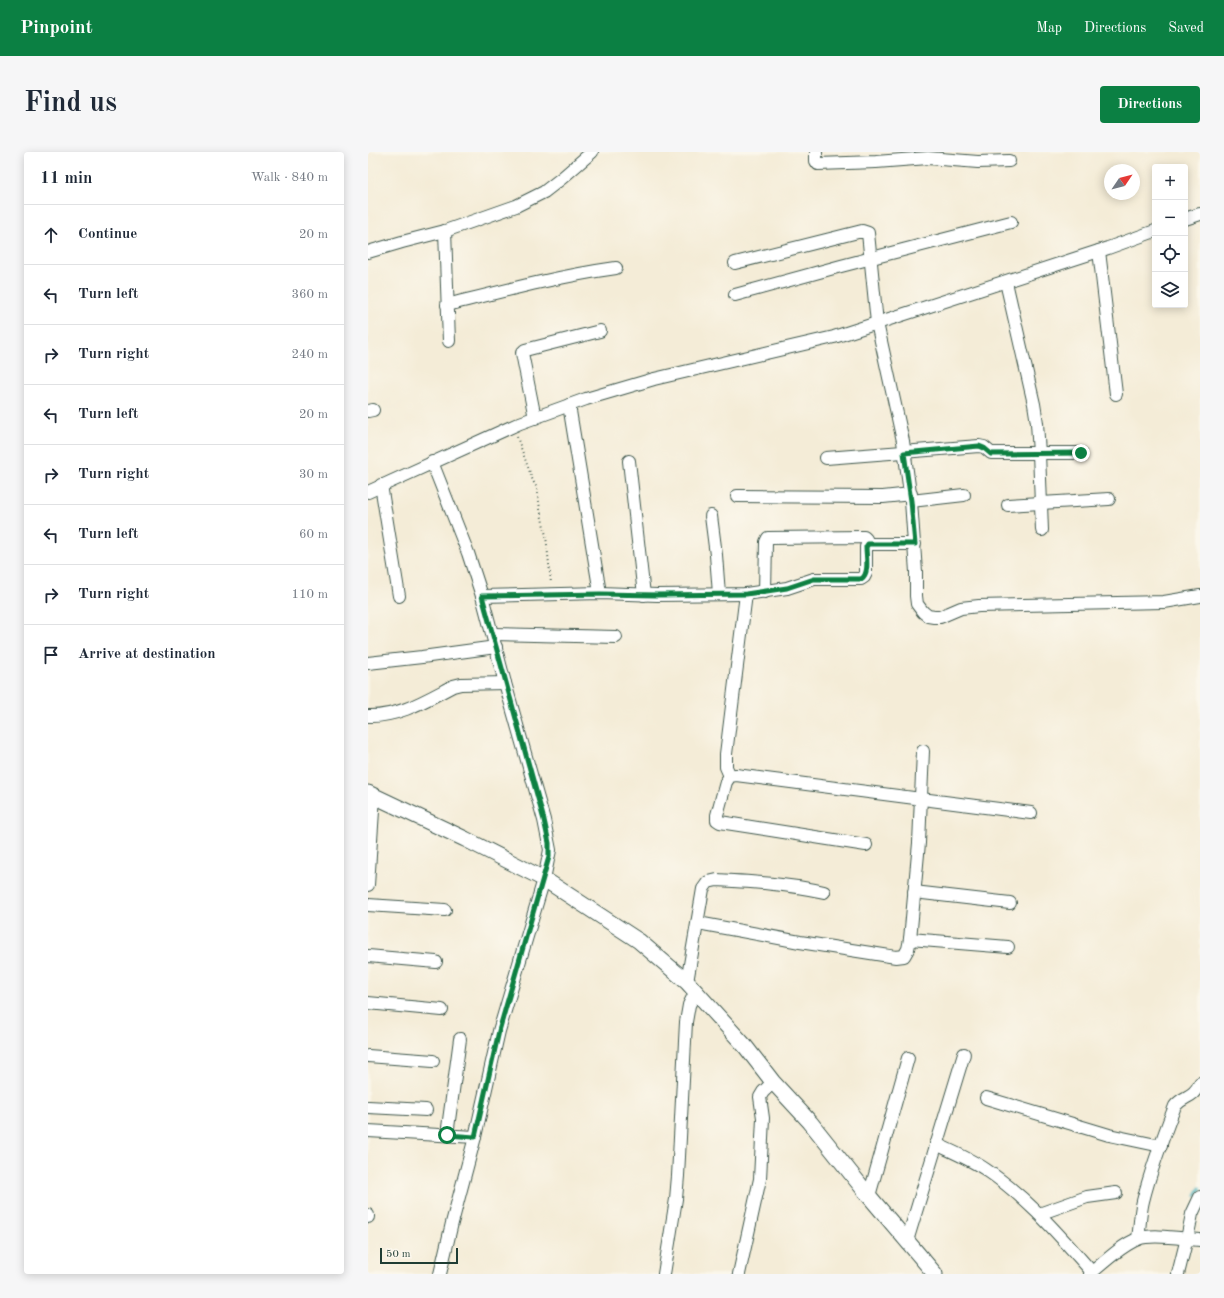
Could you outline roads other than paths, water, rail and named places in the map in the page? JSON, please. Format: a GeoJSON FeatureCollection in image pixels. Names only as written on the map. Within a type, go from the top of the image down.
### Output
{"type":"FeatureCollection","features":[{"type":"Feature","properties":{"kind":"main road"},"geometry":{"type":"LineString","coordinates":[[371,795],[472,842],[544,879],[639,941],[691,986],[745,1046],[773,1082],[810,1122],[869,1196],[935,1274]]}},
{"type":"Feature","properties":{"kind":"street"},"geometry":{"type":"LineString","coordinates":[[368,252],[445,231],[530,200],[544,192],[592,152]]}},
{"type":"Feature","properties":{"kind":"street"},"geometry":{"type":"LineString","coordinates":[[816,152],[816,161],[818,164],[928,158],[978,162],[1009,161]]}},
{"type":"Feature","properties":{"kind":"street"},"geometry":{"type":"LineString","coordinates":[[1188,218],[1200,214]]}},
{"type":"Feature","properties":{"kind":"street"},"geometry":{"type":"LineString","coordinates":[[735,295],[1011,222]]}},
{"type":"Feature","properties":{"kind":"street"},"geometry":{"type":"LineString","coordinates":[[445,231],[449,341]]}},
{"type":"Feature","properties":{"kind":"street"},"geometry":{"type":"LineString","coordinates":[[735,263],[862,231],[865,231],[868,236],[877,323],[904,453],[911,498],[915,544],[917,604],[928,616],[940,617],[961,608],[979,606],[1164,602],[1200,596]]}},
{"type":"Feature","properties":{"kind":"street"},"geometry":{"type":"LineString","coordinates":[[368,492],[513,426],[570,405],[654,379],[834,337],[1099,252],[1152,232]]}},
{"type":"Feature","properties":{"kind":"street"},"geometry":{"type":"LineString","coordinates":[[1099,252],[1116,394]]}},
{"type":"Feature","properties":{"kind":"street"},"geometry":{"type":"LineString","coordinates":[[447,305],[536,282],[616,268]]}},
{"type":"Feature","properties":{"kind":"street"},"geometry":{"type":"LineString","coordinates":[[1006,282],[1037,422],[1042,502],[1042,530]]}},
{"type":"Feature","properties":{"kind":"street"},"geometry":{"type":"LineString","coordinates":[[535,418],[522,353],[525,350],[600,331]]}},
{"type":"Feature","properties":{"kind":"street"},"geometry":{"type":"LineString","coordinates":[[570,405],[600,594]]}},
{"type":"Feature","properties":{"kind":"street"},"geometry":{"type":"LineString","coordinates":[[826,458],[979,446],[991,454],[1081,453]]}},
{"type":"Feature","properties":{"kind":"street"},"geometry":{"type":"LineString","coordinates":[[629,461],[644,595]]}},
{"type":"Feature","properties":{"kind":"street"},"geometry":{"type":"LineString","coordinates":[[432,462],[468,552],[482,596],[549,843],[549,857],[544,879],[499,1031],[475,1137],[440,1274]]}},
{"type":"Feature","properties":{"kind":"street"},"geometry":{"type":"LineString","coordinates":[[381,485],[399,596]]}},
{"type":"Feature","properties":{"kind":"street"},"geometry":{"type":"LineString","coordinates":[[737,496],[911,498],[964,495]]}},
{"type":"Feature","properties":{"kind":"street"},"geometry":{"type":"LineString","coordinates":[[1008,505],[1109,499]]}},
{"type":"Feature","properties":{"kind":"street"},"geometry":{"type":"LineString","coordinates":[[711,516],[719,594]]}},
{"type":"Feature","properties":{"kind":"street"},"geometry":{"type":"LineString","coordinates":[[482,596],[553,594],[746,594],[765,592],[787,588],[814,579],[862,578],[866,573],[866,547],[868,545],[864,536],[768,538],[766,542],[765,592]]}},
{"type":"Feature","properties":{"kind":"street"},"geometry":{"type":"LineString","coordinates":[[868,545],[915,544]]}},
{"type":"Feature","properties":{"kind":"street"},"geometry":{"type":"LineString","coordinates":[[730,776],[726,767],[726,754],[746,594]]}},
{"type":"Feature","properties":{"kind":"street"},"geometry":{"type":"LineString","coordinates":[[493,634],[616,637]]}},
{"type":"Feature","properties":{"kind":"street"},"geometry":{"type":"LineString","coordinates":[[368,663],[496,647]]}},
{"type":"Feature","properties":{"kind":"street"},"geometry":{"type":"LineString","coordinates":[[368,716],[386,716],[396,713],[453,686],[461,684],[505,682]]}},
{"type":"Feature","properties":{"kind":"street"},"geometry":{"type":"LineString","coordinates":[[698,923],[800,942],[900,958],[906,954],[910,939],[920,843],[923,751]]}},
{"type":"Feature","properties":{"kind":"street"},"geometry":{"type":"LineString","coordinates":[[866,845],[720,822],[717,820],[717,815],[726,782],[730,776],[736,775],[1031,813]]}},
{"type":"Feature","properties":{"kind":"street"},"geometry":{"type":"LineString","coordinates":[[368,885],[371,795]]}},
{"type":"Feature","properties":{"kind":"street"},"geometry":{"type":"LineString","coordinates":[[664,1274],[678,1176],[686,1022],[703,889],[706,884],[712,880],[773,883],[798,886],[824,892]]}},
{"type":"Feature","properties":{"kind":"street"},"geometry":{"type":"LineString","coordinates":[[914,892],[1010,903]]}},
{"type":"Feature","properties":{"kind":"street"},"geometry":{"type":"LineString","coordinates":[[368,905],[445,910]]}},
{"type":"Feature","properties":{"kind":"street"},"geometry":{"type":"LineString","coordinates":[[910,939],[1008,947]]}},
{"type":"Feature","properties":{"kind":"street"},"geometry":{"type":"LineString","coordinates":[[368,956],[436,962]]}},
{"type":"Feature","properties":{"kind":"street"},"geometry":{"type":"LineString","coordinates":[[368,1003],[442,1010]]}},
{"type":"Feature","properties":{"kind":"street"},"geometry":{"type":"LineString","coordinates":[[447,1135],[460,1039]]}},
{"type":"Feature","properties":{"kind":"street"},"geometry":{"type":"LineString","coordinates":[[907,1241],[964,1054]]}},
{"type":"Feature","properties":{"kind":"street"},"geometry":{"type":"LineString","coordinates":[[368,1056],[433,1061]]}},
{"type":"Feature","properties":{"kind":"street"},"geometry":{"type":"LineString","coordinates":[[869,1196],[908,1058]]}},
{"type":"Feature","properties":{"kind":"street"},"geometry":{"type":"LineString","coordinates":[[739,1274],[760,1179],[763,1118],[760,1096],[773,1082]]}},
{"type":"Feature","properties":{"kind":"street"},"geometry":{"type":"LineString","coordinates":[[1138,1238],[1143,1202],[1160,1146],[1175,1106],[1193,1094],[1200,1083]]}},
{"type":"Feature","properties":{"kind":"street"},"geometry":{"type":"LineString","coordinates":[[986,1098],[1110,1135],[1160,1146]]}},
{"type":"Feature","properties":{"kind":"street"},"geometry":{"type":"LineString","coordinates":[[368,1107],[426,1110]]}},
{"type":"Feature","properties":{"kind":"street"},"geometry":{"type":"LineString","coordinates":[[368,1132],[475,1137]]}},
{"type":"Feature","properties":{"kind":"street"},"geometry":{"type":"LineString","coordinates":[[936,1144],[984,1168],[1008,1186],[1039,1214],[1091,1273],[1125,1246],[1138,1238],[1156,1236],[1200,1240]]}},
{"type":"Feature","properties":{"kind":"street"},"geometry":{"type":"LineString","coordinates":[[1039,1214],[1087,1197],[1116,1193]]}},
{"type":"Feature","properties":{"kind":"street"},"geometry":{"type":"LineString","coordinates":[[1178,1274],[1183,1239],[1200,1197]]}},
{"type":"Feature","properties":{"kind":"waterway"},"geometry":{"type":"LineString","coordinates":[[1196,1195],[1200,1188]]}}]}
